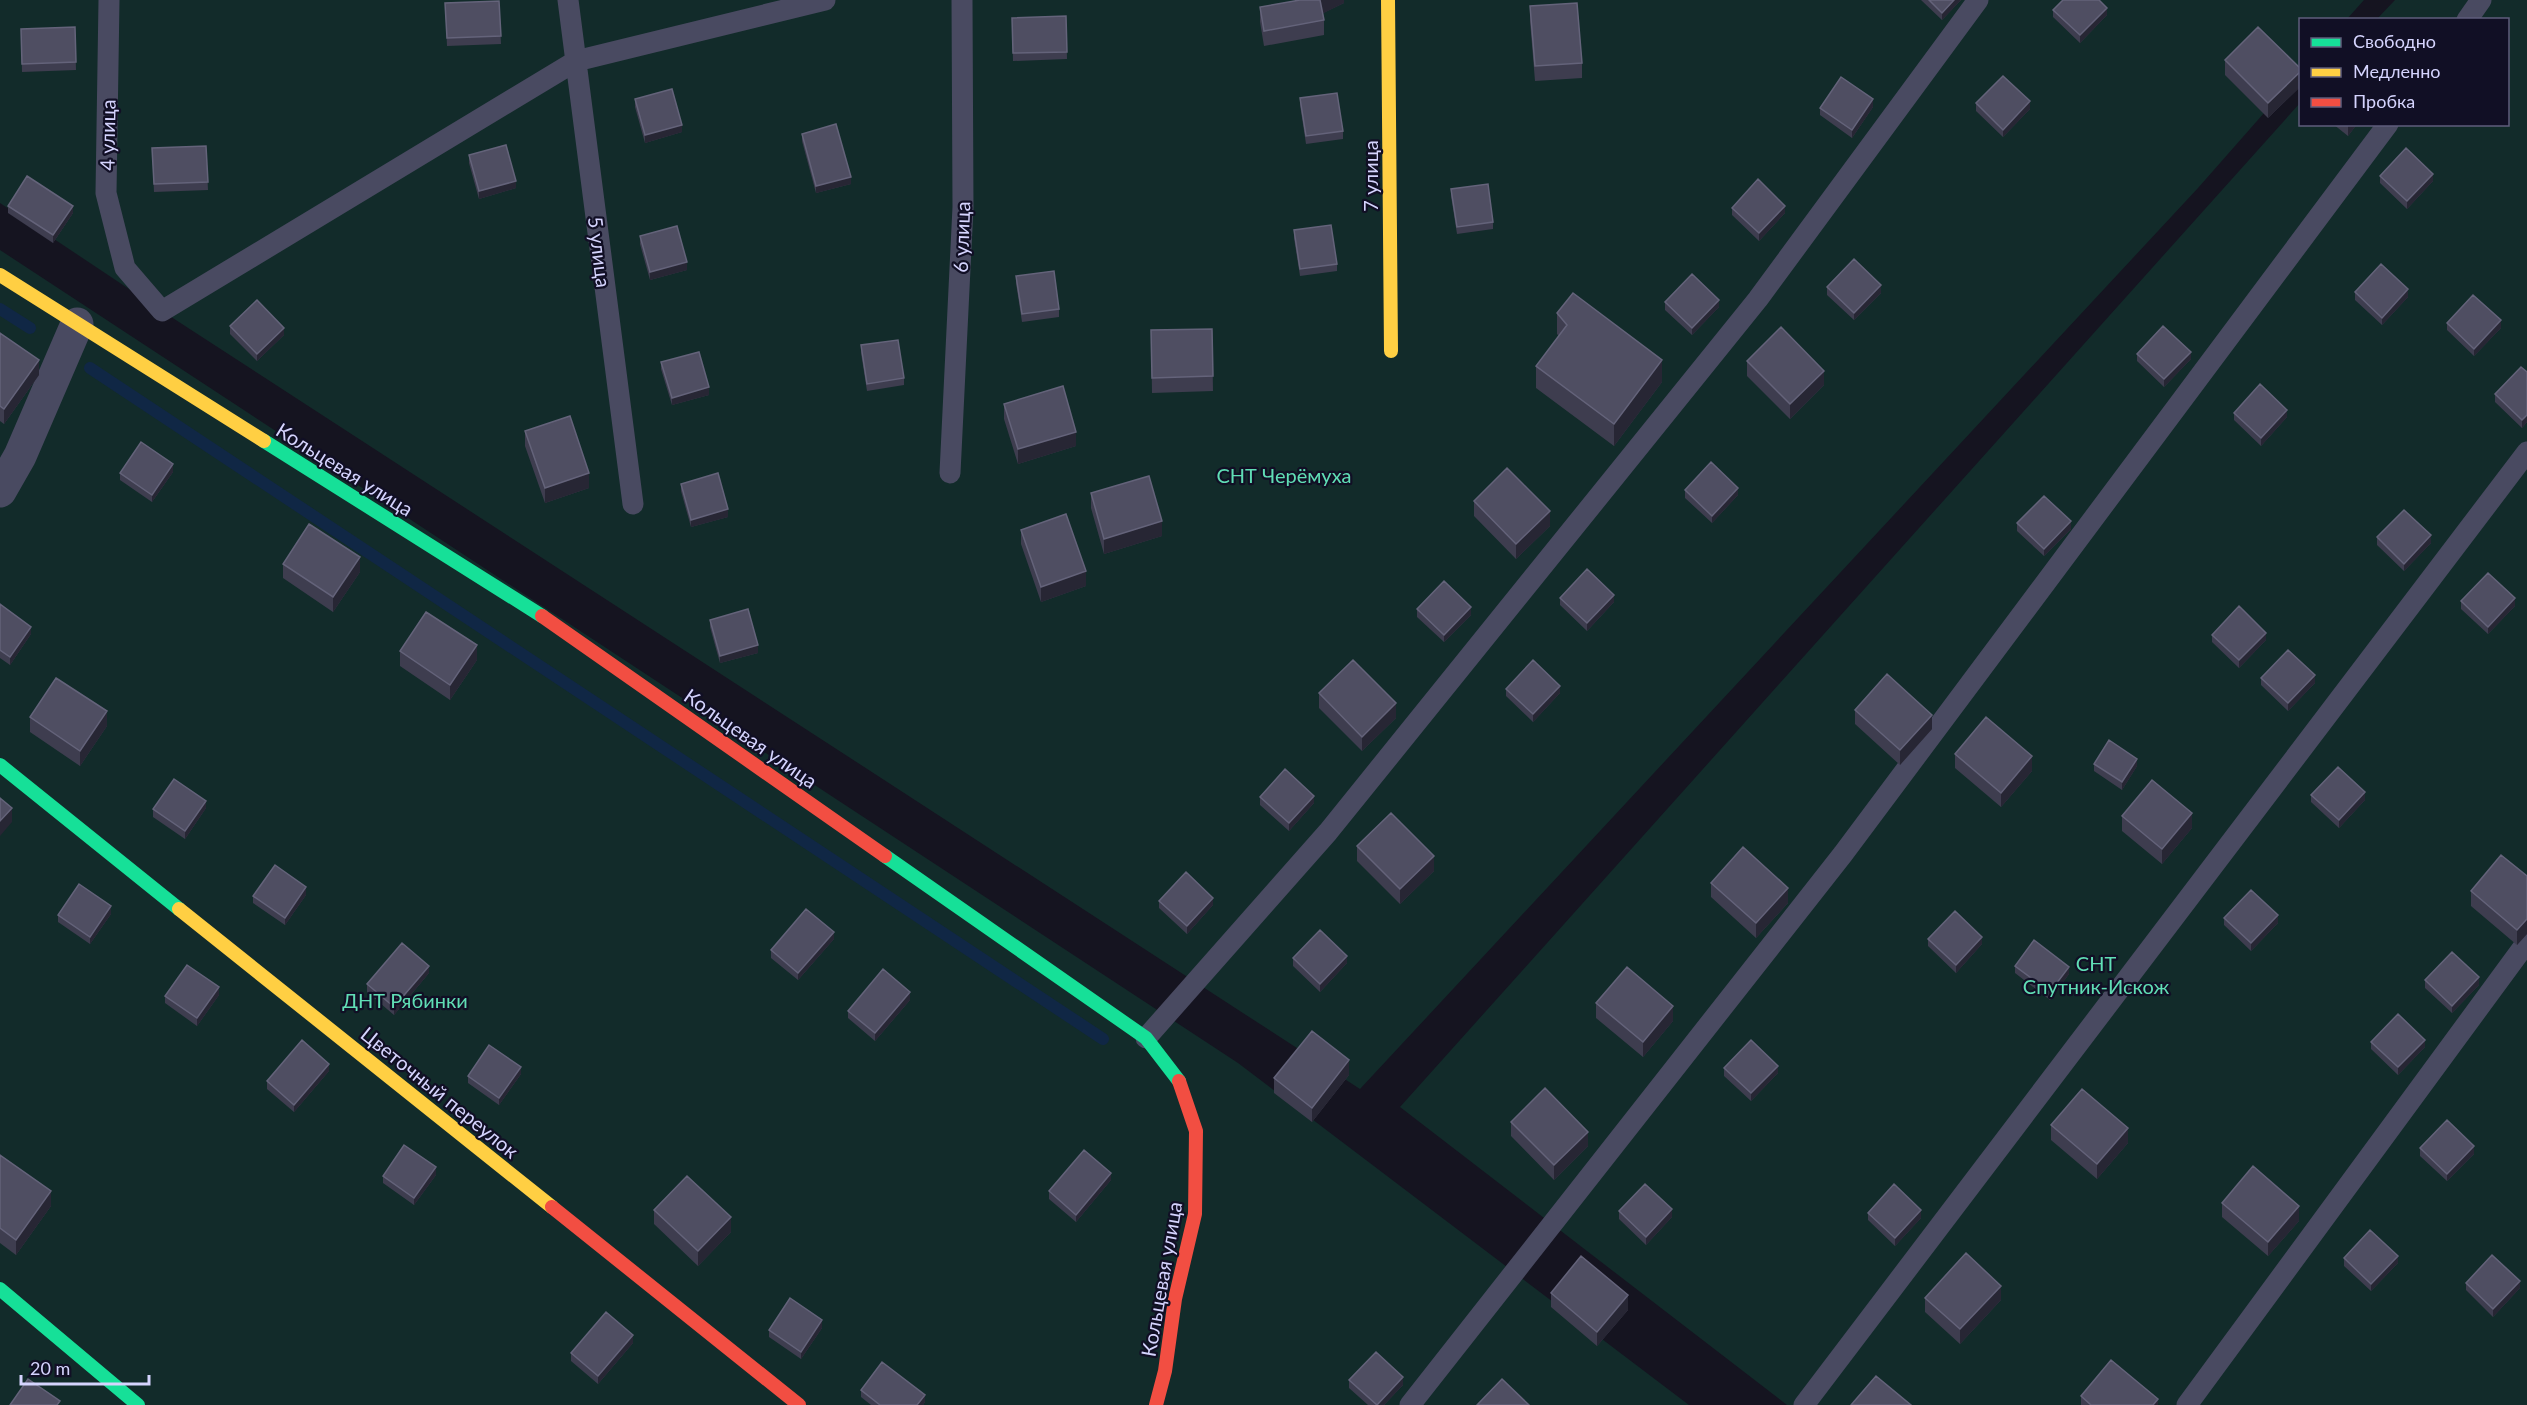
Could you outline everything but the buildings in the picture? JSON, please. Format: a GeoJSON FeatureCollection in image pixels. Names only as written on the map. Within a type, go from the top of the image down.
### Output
{"type":"FeatureCollection","features":[{"type":"Feature","properties":{"kind":"street","name":"7 улица"},"geometry":{"type":"LineString","coordinates":[[1388,0],[1391,351]]}},
{"type":"Feature","properties":{"kind":"street","name":"Кольцевая улица"},"geometry":{"type":"LineString","coordinates":[[0,275],[542,616],[1146,1038],[1180,1082],[1196,1131],[1195,1214],[1175,1299],[1165,1371],[1156,1405]]}},
{"type":"Feature","properties":{"kind":"street"},"geometry":{"type":"LineString","coordinates":[[0,491],[20,456],[77,324]]}},
{"type":"Feature","properties":{"kind":"street","name":"Цветочный переулок"},"geometry":{"type":"LineString","coordinates":[[0,765],[799,1405]]}},
{"type":"Feature","properties":{"kind":"street"},"geometry":{"type":"LineString","coordinates":[[0,1289],[138,1405]]}},
{"type":"Feature","properties":{"kind":"lane","name":"4 улица"},"geometry":{"type":"LineString","coordinates":[[109,0],[106,193],[125,268],[162,311],[576,61]]}},
{"type":"Feature","properties":{"kind":"lane","name":"5 улица"},"geometry":{"type":"LineString","coordinates":[[568,0],[633,504]]}},
{"type":"Feature","properties":{"kind":"lane"},"geometry":{"type":"LineString","coordinates":[[576,61],[825,0]]}},
{"type":"Feature","properties":{"kind":"lane","name":"6 улица"},"geometry":{"type":"LineString","coordinates":[[950,473],[963,207],[962,0]]}},
{"type":"Feature","properties":{"kind":"lane"},"geometry":{"type":"LineString","coordinates":[[1146,1038],[1328,832],[1758,299],[1977,0]]}},
{"type":"Feature","properties":{"kind":"lane"},"geometry":{"type":"LineString","coordinates":[[2468,18],[2481,0]]}},
{"type":"Feature","properties":{"kind":"lane"},"geometry":{"type":"LineString","coordinates":[[1410,1405],[1843,854],[2387,126]]}},
{"type":"Feature","properties":{"kind":"lane"},"geometry":{"type":"LineString","coordinates":[[1804,1405],[2527,452]]}},
{"type":"Feature","properties":{"kind":"lane"},"geometry":{"type":"LineString","coordinates":[[2187,1405],[2527,942]]}},
{"type":"Feature","properties":{"kind":"green space","name":"СНТ Черёмуха"},"geometry":{"type":"Polygon","coordinates":[[[0,0],[2364,0],[2348,18],[2299,18],[2299,73],[2198,188],[1360,1089],[162,311],[0,203],[0,0]]]}},
{"type":"Feature","properties":{"kind":"green space","name":"СНТ Спутник-Искож"},"geometry":{"type":"Polygon","coordinates":[[[2395,0],[2527,0],[2527,1405],[1787,1405],[1400,1107],[2299,104],[2299,126],[2509,126],[2509,18],[2378,18],[2395,0]]]}},
{"type":"Feature","properties":{"kind":"green space","name":"ДНТ Рябинки"},"geometry":{"type":"Polygon","coordinates":[[[0,250],[1238,1063],[1689,1405],[0,1405],[0,250]]]}},
{"type":"Feature","properties":{"kind":"waterway"},"geometry":{"type":"LineString","coordinates":[[0,309],[30,328]]}},
{"type":"Feature","properties":{"kind":"waterway"},"geometry":{"type":"LineString","coordinates":[[90,368],[1103,1039]]}},
{"type":"Feature","properties":{"kind":"traffic: fast"},"geometry":{"type":"LineString","coordinates":[[264,441],[542,616]]}},
{"type":"Feature","properties":{"kind":"traffic: fast"},"geometry":{"type":"LineString","coordinates":[[0,765],[179,909]]}},
{"type":"Feature","properties":{"kind":"traffic: fast"},"geometry":{"type":"LineString","coordinates":[[885,856],[1146,1038],[1179,1081]]}},
{"type":"Feature","properties":{"kind":"traffic: fast"},"geometry":{"type":"LineString","coordinates":[[0,1289],[138,1405]]}},
{"type":"Feature","properties":{"kind":"traffic: slow"},"geometry":{"type":"LineString","coordinates":[[1388,0],[1391,351]]}},
{"type":"Feature","properties":{"kind":"traffic: slow"},"geometry":{"type":"LineString","coordinates":[[0,275],[264,441]]}},
{"type":"Feature","properties":{"kind":"traffic: slow"},"geometry":{"type":"LineString","coordinates":[[179,909],[552,1207]]}},
{"type":"Feature","properties":{"kind":"traffic: jam"},"geometry":{"type":"LineString","coordinates":[[542,616],[885,856]]}},
{"type":"Feature","properties":{"kind":"traffic: jam"},"geometry":{"type":"LineString","coordinates":[[1156,1405],[1165,1371],[1175,1299],[1195,1214],[1196,1131],[1179,1081]]}},
{"type":"Feature","properties":{"kind":"traffic: jam"},"geometry":{"type":"LineString","coordinates":[[552,1207],[799,1405]]}}]}
